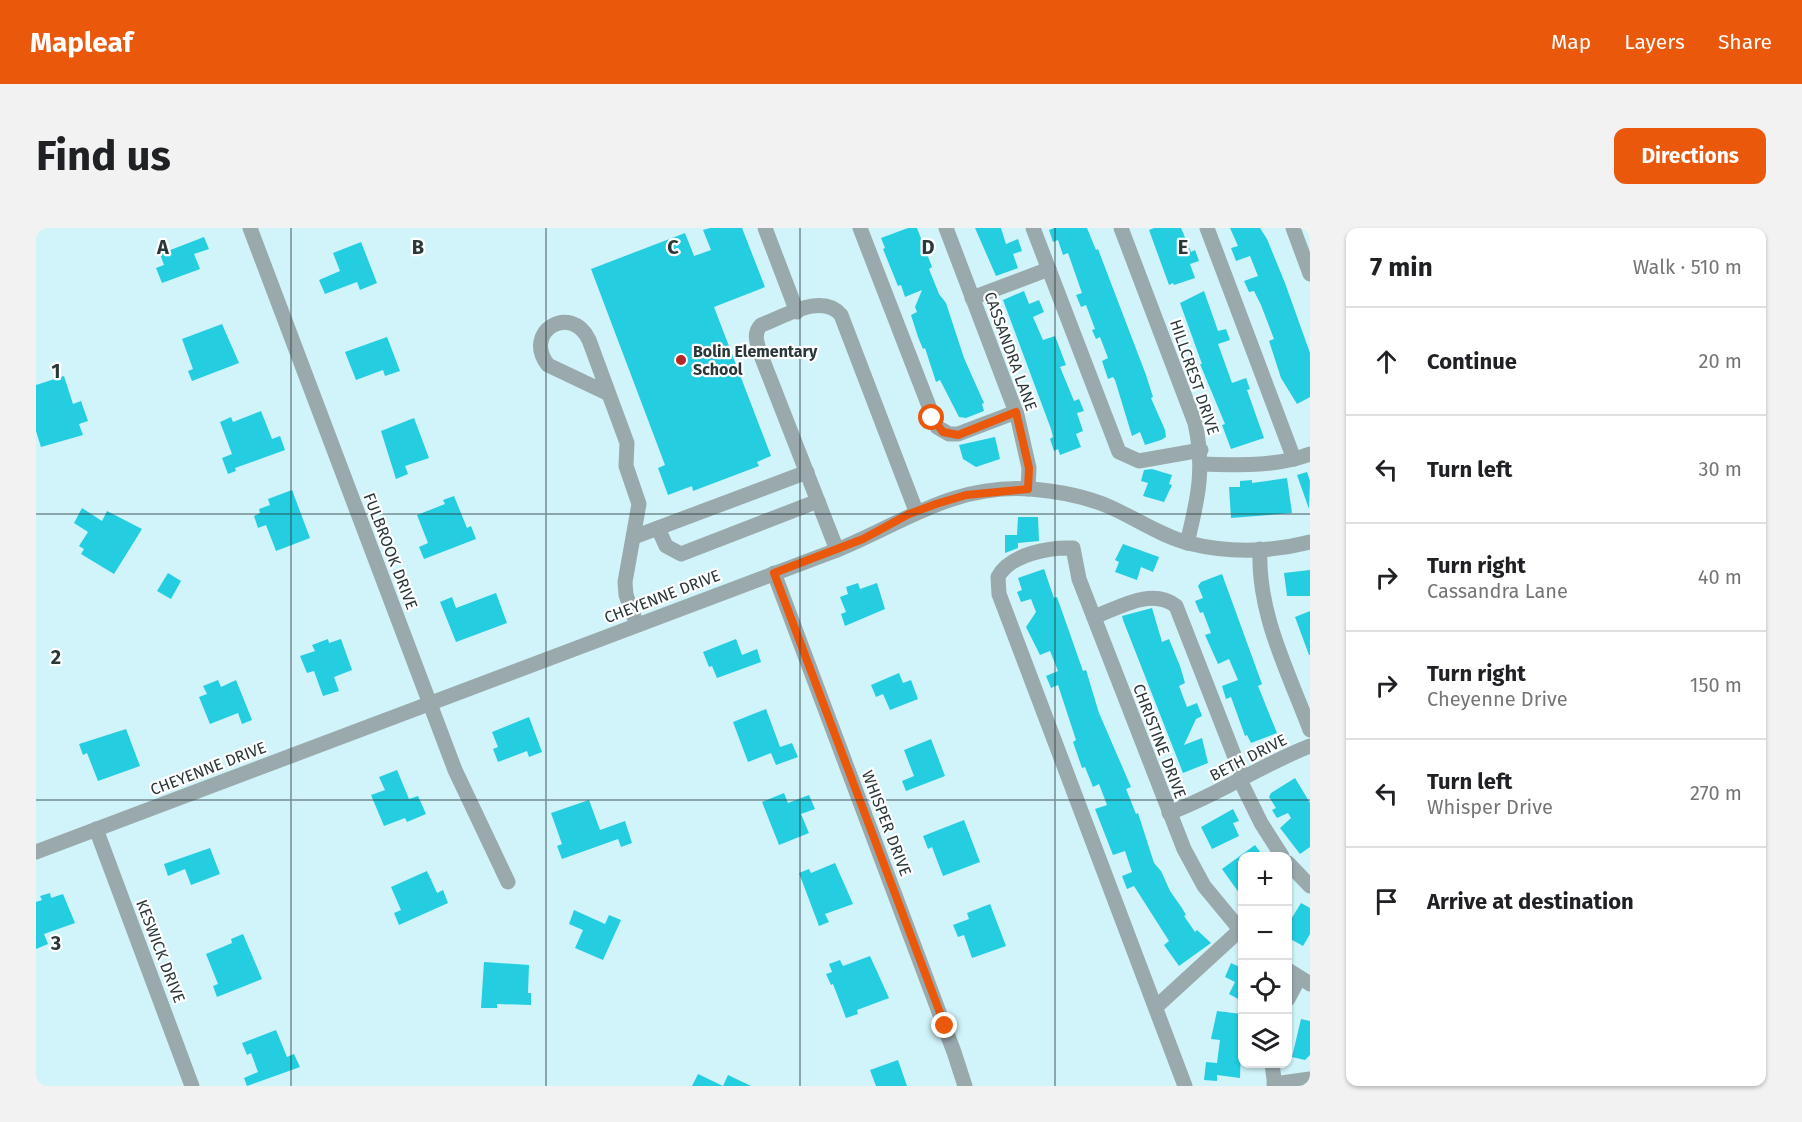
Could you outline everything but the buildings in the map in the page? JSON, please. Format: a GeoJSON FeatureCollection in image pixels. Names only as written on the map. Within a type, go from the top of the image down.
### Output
{"type":"FeatureCollection","features":[{"type":"Feature","properties":{"kind":"street","name":"FULBROOK DRIVE"},"geometry":{"type":"LineString","coordinates":[[250,228],[467,798],[508,882]]}},
{"type":"Feature","properties":{"kind":"street"},"geometry":{"type":"LineString","coordinates":[[765,228],[797,312]]}},
{"type":"Feature","properties":{"kind":"street"},"geometry":{"type":"LineString","coordinates":[[860,228],[937,427],[949,434],[958,435],[1016,412]]}},
{"type":"Feature","properties":{"kind":"street","name":"CASSANDRA LANE"},"geometry":{"type":"LineString","coordinates":[[946,228],[1016,412],[1029,468],[1028,489]]}},
{"type":"Feature","properties":{"kind":"street"},"geometry":{"type":"LineString","coordinates":[[1034,228],[1119,452],[1139,461],[1202,457],[1244,465],[1294,459],[1310,454]]}},
{"type":"Feature","properties":{"kind":"street","name":"HILLCREST DRIVE"},"geometry":{"type":"LineString","coordinates":[[1121,228],[1195,423],[1202,457],[1199,491],[1187,543]]}},
{"type":"Feature","properties":{"kind":"street"},"geometry":{"type":"LineString","coordinates":[[1207,228],[1294,459]]}},
{"type":"Feature","properties":{"kind":"street"},"geometry":{"type":"LineString","coordinates":[[1293,228],[1310,274]]}},
{"type":"Feature","properties":{"kind":"street"},"geometry":{"type":"LineString","coordinates":[[972,298],[1049,269]]}},
{"type":"Feature","properties":{"kind":"street"},"geometry":{"type":"LineString","coordinates":[[837,550],[756,339],[757,329],[761,325],[818,304],[828,305],[840,315],[916,511]]}},
{"type":"Feature","properties":{"kind":"street"},"geometry":{"type":"LineString","coordinates":[[609,394],[555,370],[543,358],[540,342],[548,328],[555,324],[572,323],[585,332],[589,340],[609,394],[627,443],[626,466],[638,497],[625,582],[626,595],[637,625]]}},
{"type":"Feature","properties":{"kind":"street"},"geometry":{"type":"LineString","coordinates":[[633,537],[807,472]]}},
{"type":"Feature","properties":{"kind":"street","name":"CHEYENNE DRIVE"},"geometry":{"type":"LineString","coordinates":[[36,852],[837,550],[870,536],[916,511],[966,495],[1028,489],[1083,497],[1108,506],[1187,543],[1233,551],[1310,542]]}},
{"type":"Feature","properties":{"kind":"street"},"geometry":{"type":"LineString","coordinates":[[658,528],[666,546],[681,554],[818,501]]}},
{"type":"Feature","properties":{"kind":"street","name":"CHRISTINE DRIVE"},"geometry":{"type":"LineString","coordinates":[[1156,1008],[998,585],[1002,569],[1010,563],[1053,547],[1073,548],[1079,579],[1184,849],[1204,886],[1238,927]]}},
{"type":"Feature","properties":{"kind":"street"},"geometry":{"type":"LineString","coordinates":[[1260,549],[1259,575],[1265,610],[1310,730]]}},
{"type":"Feature","properties":{"kind":"street","name":"WHISPER DRIVE"},"geometry":{"type":"LineString","coordinates":[[774,573],[965,1086]]}},
{"type":"Feature","properties":{"kind":"street"},"geometry":{"type":"LineString","coordinates":[[1094,617],[1153,597],[1170,601],[1176,606],[1241,779],[1261,823],[1279,852]]}},
{"type":"Feature","properties":{"kind":"street","name":"BETH DRIVE"},"geometry":{"type":"LineString","coordinates":[[1169,813],[1211,796],[1279,758],[1310,746]]}},
{"type":"Feature","properties":{"kind":"street","name":"KESWICK DRIVE"},"geometry":{"type":"LineString","coordinates":[[96,829],[192,1086]]}},
{"type":"Feature","properties":{"kind":"street"},"geometry":{"type":"LineString","coordinates":[[1292,868],[1310,886]]}},
{"type":"Feature","properties":{"kind":"street"},"geometry":{"type":"LineString","coordinates":[[1185,1086],[1156,1008],[1238,934]]}},
{"type":"Feature","properties":{"kind":"street"},"geometry":{"type":"LineString","coordinates":[[1273,1068],[1275,1085],[1310,1079]]}},
{"type":"Feature","properties":{"kind":"place","name":"Bolin Elementary School"},"geometry":{"type":"Point","coordinates":[681,360]}},
{"type":"Feature","properties":{"kind":"route"},"geometry":{"type":"LineString","coordinates":[[932,418],[943,432],[958,435],[1016,412],[1029,468],[1028,489],[966,495],[936,504],[909,514],[863,539],[774,573],[945,1026]]}}]}
